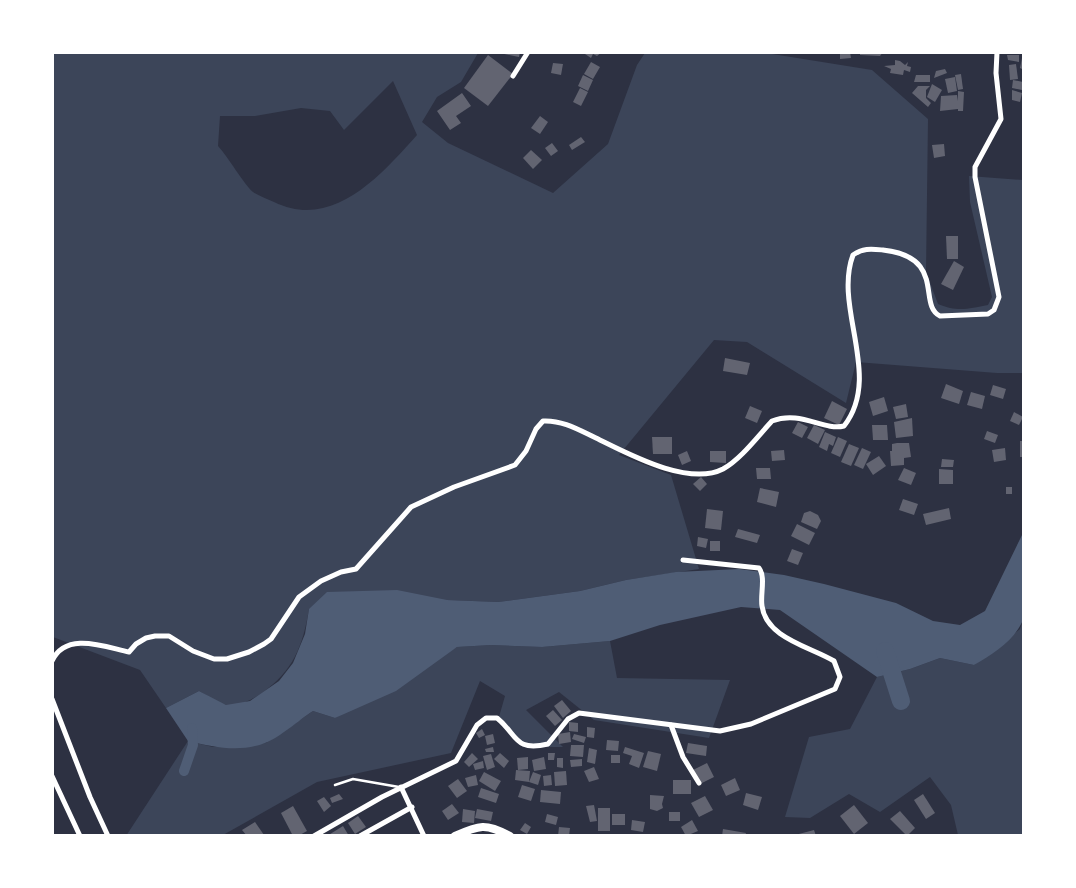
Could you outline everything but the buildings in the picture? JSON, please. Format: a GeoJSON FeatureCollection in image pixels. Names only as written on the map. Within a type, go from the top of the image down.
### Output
{"type":"FeatureCollection","features":[{"type":"Feature","properties":{"kind":"main road"},"geometry":{"type":"LineString","coordinates":[[455,836],[480,826],[488,826],[510,836]]}},
{"type":"Feature","properties":{"kind":"street"},"geometry":{"type":"LineString","coordinates":[[514,76],[528,52]]}},
{"type":"Feature","properties":{"kind":"street"},"geometry":{"type":"LineString","coordinates":[[52,661],[56,654],[77,642],[129,652],[141,641],[156,636],[169,636],[193,651],[214,659],[227,659],[249,652],[271,639],[299,597],[321,581],[341,572],[356,569],[411,507],[454,487],[516,465],[526,451],[536,429],[543,421],[556,420],[640,460],[671,470],[697,473],[724,469],[772,421],[780,418],[791,417],[844,426],[856,408],[858,394],[859,363],[848,272],[853,255],[868,248],[901,253],[912,258],[922,268],[932,306],[935,313],[940,316],[988,314],[997,304],[999,297],[975,177],[975,167],[1001,119],[996,73],[997,52]]}},
{"type":"Feature","properties":{"kind":"street"},"geometry":{"type":"LineString","coordinates":[[314,836],[401,787],[456,761],[478,725],[486,718],[497,718],[516,741],[530,746],[548,744],[568,719],[579,713],[720,731],[734,729],[835,689],[840,677],[834,661],[772,628],[765,620],[762,607],[762,573],[760,568],[752,565],[683,560]]}},
{"type":"Feature","properties":{"kind":"street"},"geometry":{"type":"LineString","coordinates":[[52,699],[90,797],[108,836]]}},
{"type":"Feature","properties":{"kind":"street"},"geometry":{"type":"LineString","coordinates":[[671,725],[683,757],[699,783]]}},
{"type":"Feature","properties":{"kind":"street"},"geometry":{"type":"LineString","coordinates":[[52,776],[80,836]]}},
{"type":"Feature","properties":{"kind":"street"},"geometry":{"type":"LineString","coordinates":[[401,787],[424,836]]}},
{"type":"Feature","properties":{"kind":"street"},"geometry":{"type":"LineString","coordinates":[[360,836],[412,807]]}},
{"type":"Feature","properties":{"kind":"lane"},"geometry":{"type":"LineString","coordinates":[[335,785],[353,779],[401,787]]}},
{"type":"Feature","properties":{"kind":"shaded area"},"geometry":{"type":"Polygon","coordinates":[[[52,53],[478,53],[461,82],[437,97],[422,122],[448,143],[553,193],[608,144],[637,65],[645,53],[766,53],[872,70],[928,119],[926,272],[938,304],[957,309],[988,305],[992,297],[970,202],[969,176],[1023,180],[1023,373],[997,373],[856,362],[846,403],[747,342],[714,340],[619,455],[671,475],[699,569],[626,580],[580,591],[498,602],[447,600],[309,609],[300,646],[289,667],[273,685],[262,693],[236,705],[223,704],[199,691],[166,708],[140,670],[53,637],[52,53]],[[393,81],[344,130],[330,111],[301,108],[255,116],[220,116],[218,146],[253,192],[274,202],[296,209],[316,209],[336,204],[354,194],[388,166],[417,135],[393,81]]]}},
{"type":"Feature","properties":{"kind":"shaded area"},"geometry":{"type":"Polygon","coordinates":[[[1023,533],[1023,620],[1009,641],[974,665],[940,658],[910,669],[877,677],[780,610],[741,607],[660,625],[610,641],[542,647],[491,645],[457,647],[396,691],[335,718],[313,711],[271,741],[246,748],[217,747],[188,741],[166,708],[199,691],[226,705],[250,701],[279,681],[293,663],[305,634],[309,609],[327,592],[397,590],[447,600],[498,602],[580,591],[626,580],[676,572],[739,569],[784,575],[824,584],[896,603],[933,621],[960,625],[985,611],[1023,533]]]}},
{"type":"Feature","properties":{"kind":"shaded area"},"geometry":{"type":"Polygon","coordinates":[[[1023,620],[1023,835],[958,835],[951,805],[930,777],[880,812],[849,794],[810,818],[785,817],[809,737],[850,729],[877,677],[910,669],[940,658],[974,665],[1020,629],[1023,620]]]}},
{"type":"Feature","properties":{"kind":"shaded area"},"geometry":{"type":"Polygon","coordinates":[[[610,641],[617,678],[730,680],[709,738],[594,720],[559,692],[526,710],[563,747],[523,747],[499,717],[505,696],[480,681],[451,753],[317,782],[223,835],[126,836],[188,741],[213,747],[266,743],[313,711],[335,718],[457,647],[491,645],[542,647],[610,641]]]}},
{"type":"Feature","properties":{"kind":"waterway"},"geometry":{"type":"LineString","coordinates":[[885,651],[901,701]]}},
{"type":"Feature","properties":{"kind":"waterway"},"geometry":{"type":"LineString","coordinates":[[184,771],[193,745],[192,728]]}}]}
